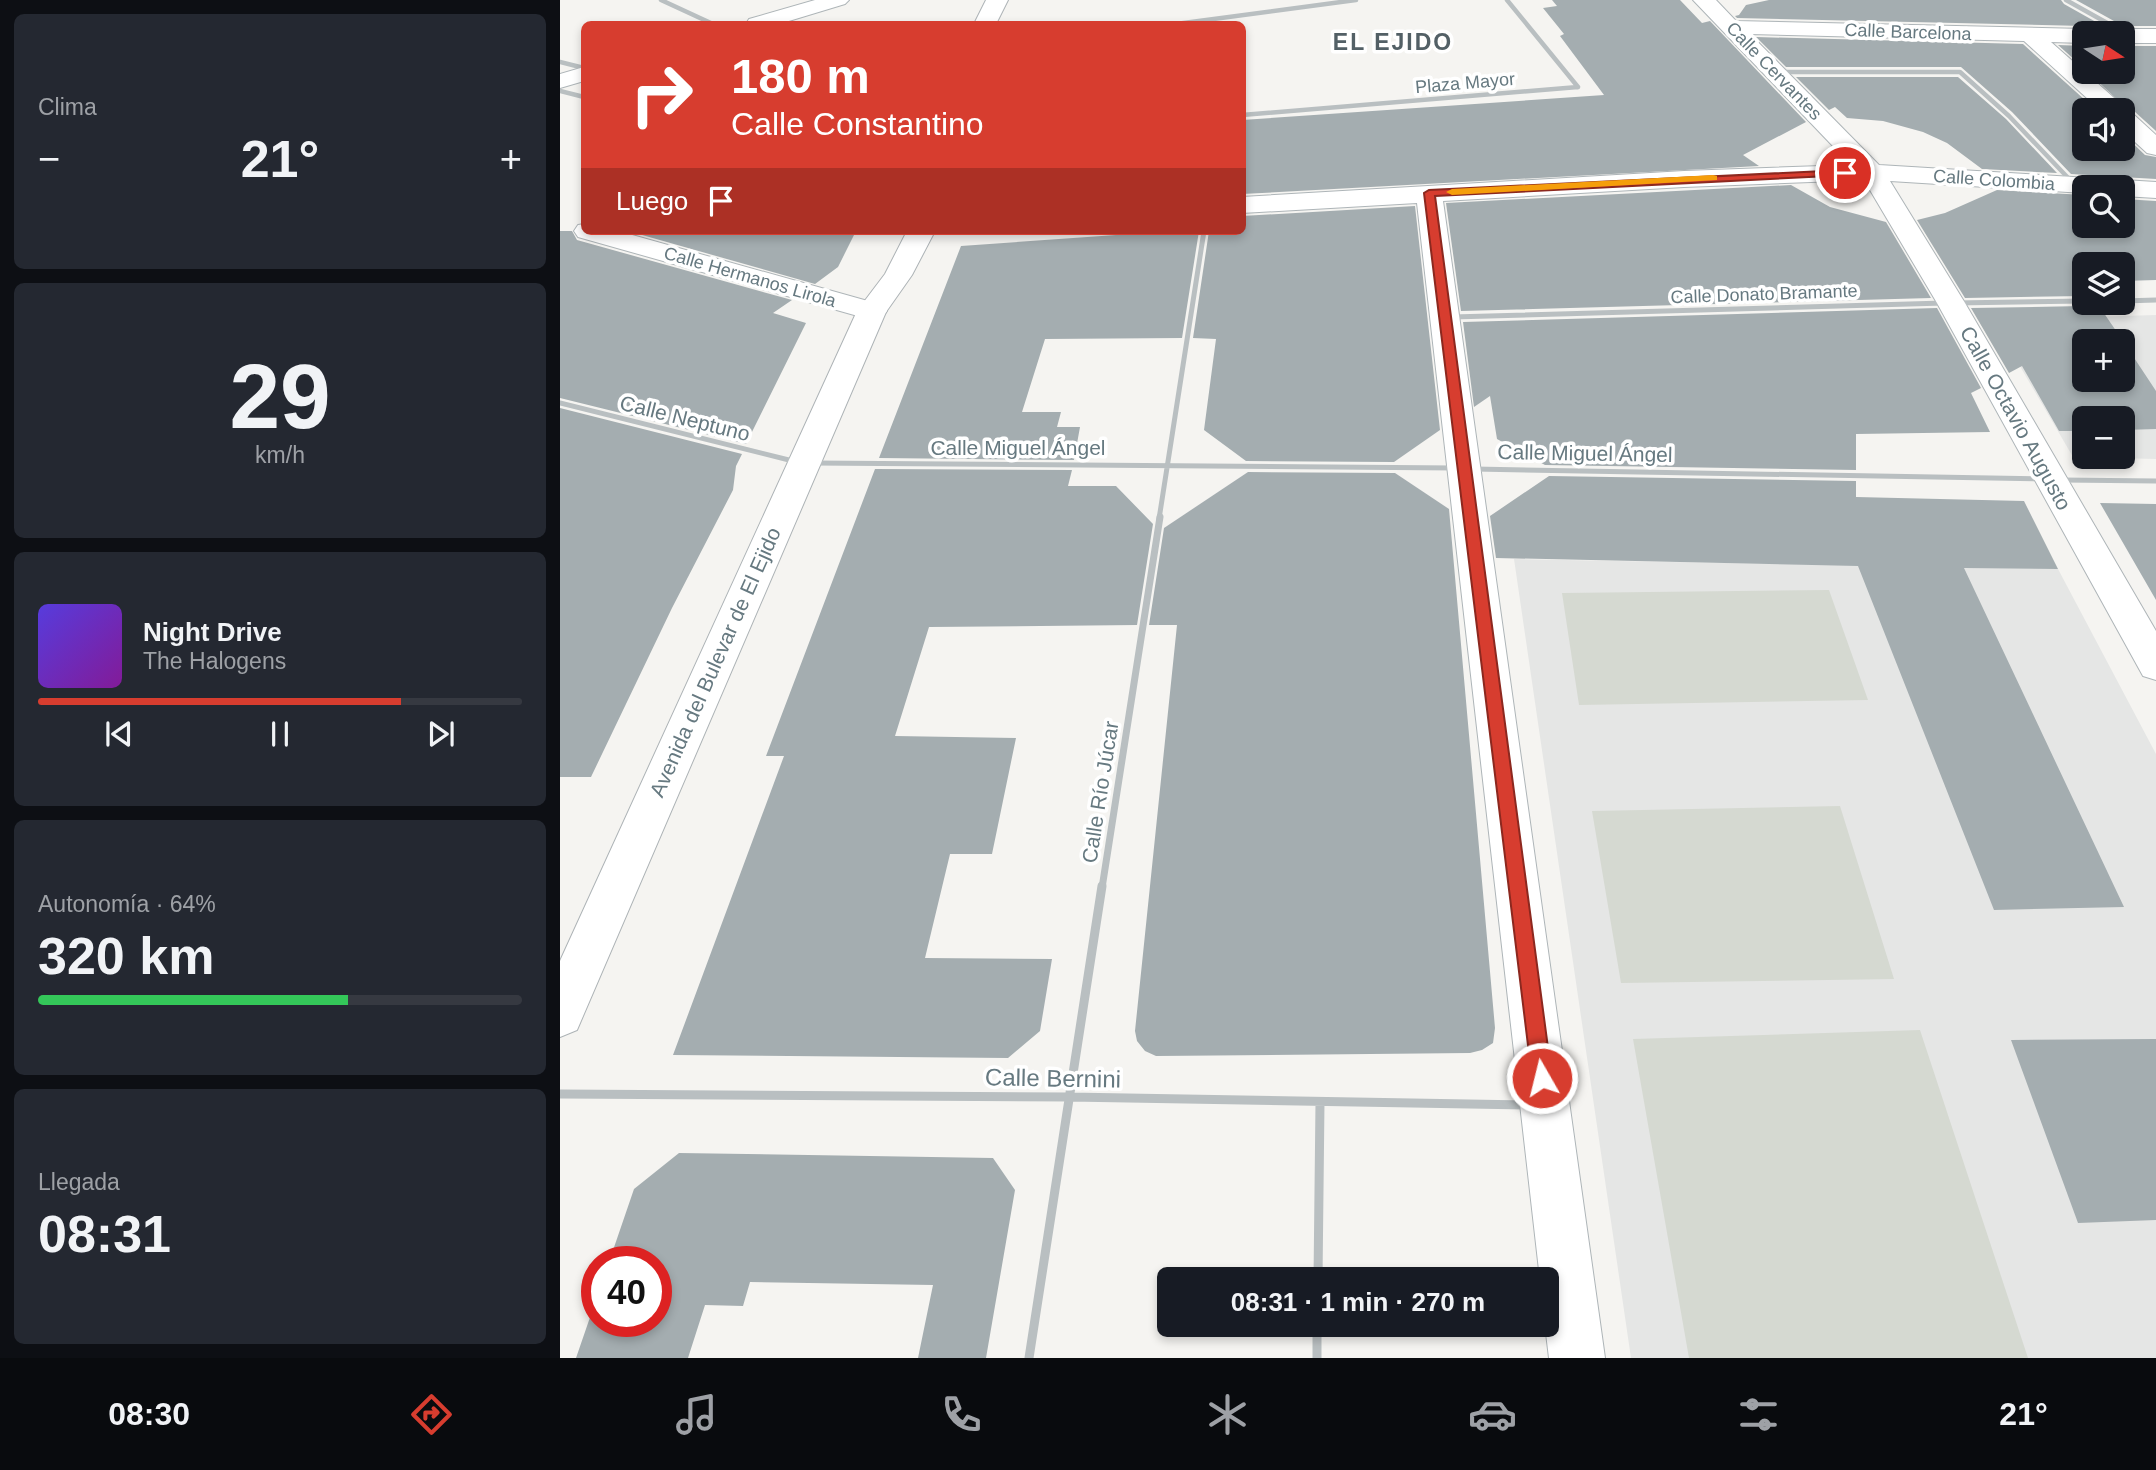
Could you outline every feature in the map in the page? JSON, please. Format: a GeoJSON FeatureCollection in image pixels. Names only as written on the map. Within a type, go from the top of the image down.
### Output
{"type":"FeatureCollection","features":[{"type":"Feature","properties":{"kind":"street"},"geometry":{"type":"LineString","coordinates":[[661,0],[706,21]]}},
{"type":"Feature","properties":{"kind":"street"},"geometry":{"type":"LineString","coordinates":[[767,21],[838,0]]}},
{"type":"Feature","properties":{"kind":"street"},"geometry":{"type":"LineString","coordinates":[[986,21],[997,0]]}},
{"type":"Feature","properties":{"kind":"street"},"geometry":{"type":"LineString","coordinates":[[1184,21],[1356,0]]}},
{"type":"Feature","properties":{"kind":"street","name":"Plaza Mayor"},"geometry":{"type":"LineString","coordinates":[[1246,115],[1578,87],[1507,0]]}},
{"type":"Feature","properties":{"kind":"street"},"geometry":{"type":"LineString","coordinates":[[2066,0],[2102,21]]}},
{"type":"Feature","properties":{"kind":"street","name":"Calle Cervantes"},"geometry":{"type":"LineString","coordinates":[[1708,1],[1872,172]]}},
{"type":"Feature","properties":{"kind":"street","name":"Calle Barcelona"},"geometry":{"type":"LineString","coordinates":[[1731,27],[2072,36]]}},
{"type":"Feature","properties":{"kind":"street"},"geometry":{"type":"LineString","coordinates":[[2031,36],[2101,98]]}},
{"type":"Feature","properties":{"kind":"street"},"geometry":{"type":"LineString","coordinates":[[2135,36],[2156,36]]}},
{"type":"Feature","properties":{"kind":"street"},"geometry":{"type":"LineString","coordinates":[[560,62],[581,67]]}},
{"type":"Feature","properties":{"kind":"street"},"geometry":{"type":"LineString","coordinates":[[1774,72],[1960,72],[2009,116],[2072,182]]}},
{"type":"Feature","properties":{"kind":"street"},"geometry":{"type":"LineString","coordinates":[[560,81],[581,75]]}},
{"type":"Feature","properties":{"kind":"street"},"geometry":{"type":"LineString","coordinates":[[560,91],[581,96]]}},
{"type":"Feature","properties":{"kind":"street"},"geometry":{"type":"LineString","coordinates":[[2135,129],[2156,148]]}},
{"type":"Feature","properties":{"kind":"street","name":"Calle Colombia"},"geometry":{"type":"LineString","coordinates":[[1246,205],[1684,179],[1872,172],[2072,185]]}},
{"type":"Feature","properties":{"kind":"street","name":"Calle Octavio Augusto"},"geometry":{"type":"LineString","coordinates":[[1872,172],[1951,303],[2051,480],[2142,630],[2156,665]]}},
{"type":"Feature","properties":{"kind":"street"},"geometry":{"type":"LineString","coordinates":[[2135,189],[2156,190]]}},
{"type":"Feature","properties":{"kind":"street"},"geometry":{"type":"LineString","coordinates":[[1429,193],[1577,1358]]}},
{"type":"Feature","properties":{"kind":"street","name":"Calle Hermanos Lirola"},"geometry":{"type":"LineString","coordinates":[[601,235],[872,311]]}},
{"type":"Feature","properties":{"kind":"street","name":"Avenida del Bulevar de El Ejido"},"geometry":{"type":"LineString","coordinates":[[872,311],[872,276],[890,235]]}},
{"type":"Feature","properties":{"kind":"street","name":"Avenida del Bulevar de El Ejido"},"geometry":{"type":"LineString","coordinates":[[560,1014],[872,311],[898,275],[919,235]]}},
{"type":"Feature","properties":{"kind":"street","name":"Calle Río Júcar"},"geometry":{"type":"LineString","coordinates":[[1030,1358],[1204,235]]}},
{"type":"Feature","properties":{"kind":"street"},"geometry":{"type":"LineString","coordinates":[[2135,301],[2156,300]]}},
{"type":"Feature","properties":{"kind":"street","name":"Calle Donato Bramante"},"geometry":{"type":"LineString","coordinates":[[1445,317],[2072,301]]}},
{"type":"Feature","properties":{"kind":"street","name":"Calle Neptuno"},"geometry":{"type":"LineString","coordinates":[[560,402],[803,463]]}},
{"type":"Feature","properties":{"kind":"street","name":"Calle Miguel Ángel"},"geometry":{"type":"LineString","coordinates":[[803,463],[1464,468],[2156,481]]}},
{"type":"Feature","properties":{"kind":"street","name":"Calle Bernini"},"geometry":{"type":"LineString","coordinates":[[560,1094],[1070,1097],[1546,1105]]}},
{"type":"Feature","properties":{"kind":"street"},"geometry":{"type":"LineString","coordinates":[[1318,1267],[1320,1102]]}},
{"type":"Feature","properties":{"kind":"street"},"geometry":{"type":"LineString","coordinates":[[1317,1337],[1317,1358]]}},
{"type":"Feature","properties":{"kind":"shaded area"},"geometry":{"type":"Polygon","coordinates":[[[2156,315],[2156,459],[2135,458],[2135,406],[2072,406],[2072,455],[1993,320],[2156,315]]]}},
{"type":"Feature","properties":{"kind":"shaded area"},"geometry":{"type":"Polygon","coordinates":[[[1514,559],[2058,569],[2156,754],[2156,1358],[1631,1358],[1514,559]]]}},
{"type":"Feature","properties":{"kind":"shaded area"},"geometry":{"type":"Polygon","coordinates":[[[1829,590],[1868,700],[1579,705],[1562,593],[1829,590]]]}},
{"type":"Feature","properties":{"kind":"shaded area"},"geometry":{"type":"Polygon","coordinates":[[[1840,806],[1894,979],[1621,983],[1592,811],[1840,806]]]}},
{"type":"Feature","properties":{"kind":"shaded area"},"geometry":{"type":"Polygon","coordinates":[[[1920,1030],[2028,1358],[1689,1358],[1633,1039],[1920,1030]]]}},
{"type":"Feature","properties":{"kind":"building"},"geometry":{"type":"Polygon","coordinates":[[[1552,0],[1680,0],[1702,23],[1710,21],[1806,122],[1743,155],[1759,166],[1246,194],[1246,120],[1604,95],[1560,36],[1564,34],[1543,8],[1557,6],[1552,0]]]}},
{"type":"Feature","properties":{"kind":"building"},"geometry":{"type":"Polygon","coordinates":[[[1769,0],[2061,0],[2094,21],[2072,21],[2072,26],[1737,18],[1735,16],[1739,15],[1746,5],[1769,0]]]}},
{"type":"Feature","properties":{"kind":"building"},"geometry":{"type":"Polygon","coordinates":[[[2076,0],[2156,0],[2156,26],[2135,26],[2135,21],[2114,21],[2076,0]]]}},
{"type":"Feature","properties":{"kind":"building"},"geometry":{"type":"Polygon","coordinates":[[[1756,37],[2023,44],[2083,98],[2072,98],[2072,161],[2135,161],[2135,145],[2145,155],[2156,157],[2156,179],[2135,178],[2135,175],[2071,174],[2012,112],[1961,67],[1786,67],[1756,37]]]}},
{"type":"Feature","properties":{"kind":"building"},"geometry":{"type":"Polygon","coordinates":[[[2058,45],[2072,46],[2072,57],[2058,45]]]}},
{"type":"Feature","properties":{"kind":"building"},"geometry":{"type":"Polygon","coordinates":[[[2135,46],[2156,46],[2156,131],[2135,112],[2135,98],[2115,98],[2101,84],[2135,84],[2135,46]]]}},
{"type":"Feature","properties":{"kind":"building"},"geometry":{"type":"Polygon","coordinates":[[[1796,77],[1958,77],[2006,119],[2057,173],[1982,169],[1947,143],[1923,132],[1883,121],[1847,118],[1835,107],[1829,110],[1796,77]]]}},
{"type":"Feature","properties":{"kind":"building"},"geometry":{"type":"Polygon","coordinates":[[[1791,185],[1830,207],[1886,222],[1931,298],[1461,311],[1446,203],[1791,185]]]}},
{"type":"Feature","properties":{"kind":"building"},"geometry":{"type":"Polygon","coordinates":[[[1997,190],[2072,194],[2072,238],[2135,238],[2135,200],[2156,201],[2156,280],[2135,281],[2135,252],[2072,252],[2072,296],[1965,298],[1917,220],[1945,213],[1997,190]]]}},
{"type":"Feature","properties":{"kind":"building"},"geometry":{"type":"Polygon","coordinates":[[[1415,206],[1440,430],[1394,462],[1246,461],[1204,430],[1216,339],[1193,338],[1208,235],[1246,235],[1246,216],[1415,206]]]}},
{"type":"Feature","properties":{"kind":"building"},"geometry":{"type":"Polygon","coordinates":[[[560,231],[572,231],[577,240],[792,300],[773,313],[806,323],[746,444],[560,398],[560,231]]]}},
{"type":"Feature","properties":{"kind":"building"},"geometry":{"type":"Polygon","coordinates":[[[642,235],[854,235],[838,267],[815,284],[642,235]]]}},
{"type":"Feature","properties":{"kind":"building"},"geometry":{"type":"Polygon","coordinates":[[[1116,235],[1198,235],[1182,338],[1045,339],[1022,412],[1061,412],[1057,427],[1080,427],[1074,460],[879,458],[961,246],[1116,235]]]}},
{"type":"Feature","properties":{"kind":"building"},"geometry":{"type":"Polygon","coordinates":[[[2072,306],[2072,315],[2105,315],[2115,329],[2072,329],[2072,392],[2135,392],[2135,359],[2156,391],[2156,429],[2135,430],[2135,406],[2072,406],[2072,431],[2059,431],[2022,366],[2009,373],[1971,308],[2072,306]]]}},
{"type":"Feature","properties":{"kind":"building"},"geometry":{"type":"Polygon","coordinates":[[[1937,308],[1981,388],[1971,393],[1990,432],[1856,434],[1856,470],[1545,465],[1497,439],[1490,396],[1474,407],[1463,322],[1937,308]]]}},
{"type":"Feature","properties":{"kind":"building"},"geometry":{"type":"Polygon","coordinates":[[[560,408],[742,454],[736,466],[733,490],[672,608],[591,777],[560,777],[560,408]]]}},
{"type":"Feature","properties":{"kind":"building"},"geometry":{"type":"Polygon","coordinates":[[[875,469],[1072,470],[1068,486],[1116,486],[1153,524],[1137,625],[929,627],[895,736],[1016,738],[992,854],[950,854],[925,958],[1052,959],[1040,1031],[1008,1058],[673,1055],[784,756],[766,756],[875,469]]]}},
{"type":"Feature","properties":{"kind":"building"},"geometry":{"type":"Polygon","coordinates":[[[1248,472],[1395,473],[1449,509],[1495,1028],[1493,1043],[1482,1050],[1470,1053],[1156,1056],[1145,1051],[1137,1041],[1135,1031],[1177,625],[1149,625],[1164,528],[1248,472]]]}},
{"type":"Feature","properties":{"kind":"building"},"geometry":{"type":"Polygon","coordinates":[[[1549,476],[1856,481],[1856,497],[2024,501],[2058,569],[1964,568],[2124,907],[1994,910],[1858,566],[1496,558],[1490,516],[1549,476]]]}},
{"type":"Feature","properties":{"kind":"building"},"geometry":{"type":"Polygon","coordinates":[[[2100,503],[2156,504],[2156,600],[2100,503]]]}},
{"type":"Feature","properties":{"kind":"building"},"geometry":{"type":"Polygon","coordinates":[[[2156,1039],[2156,1220],[2078,1223],[2011,1040],[2156,1039]]]}},
{"type":"Feature","properties":{"kind":"building"},"geometry":{"type":"Polygon","coordinates":[[[679,1153],[993,1158],[1015,1190],[986,1358],[918,1358],[933,1285],[750,1282],[743,1306],[705,1305],[688,1358],[576,1358],[583,1337],[672,1337],[672,1246],[614,1246],[634,1189],[679,1153]]]}},
{"type":"Feature","properties":{"kind":"slow traffic"},"geometry":{"type":"LineString","coordinates":[[1452,192],[1713,178]]}},
{"type":"Feature","properties":{"kind":"district","name":"EL EJIDO"},"geometry":{"type":"Point","coordinates":[1393,42]}},
{"type":"Feature","properties":{"kind":"route"},"geometry":{"type":"LineString","coordinates":[[1542,1078],[1429,193],[1845,173]]}}]}
